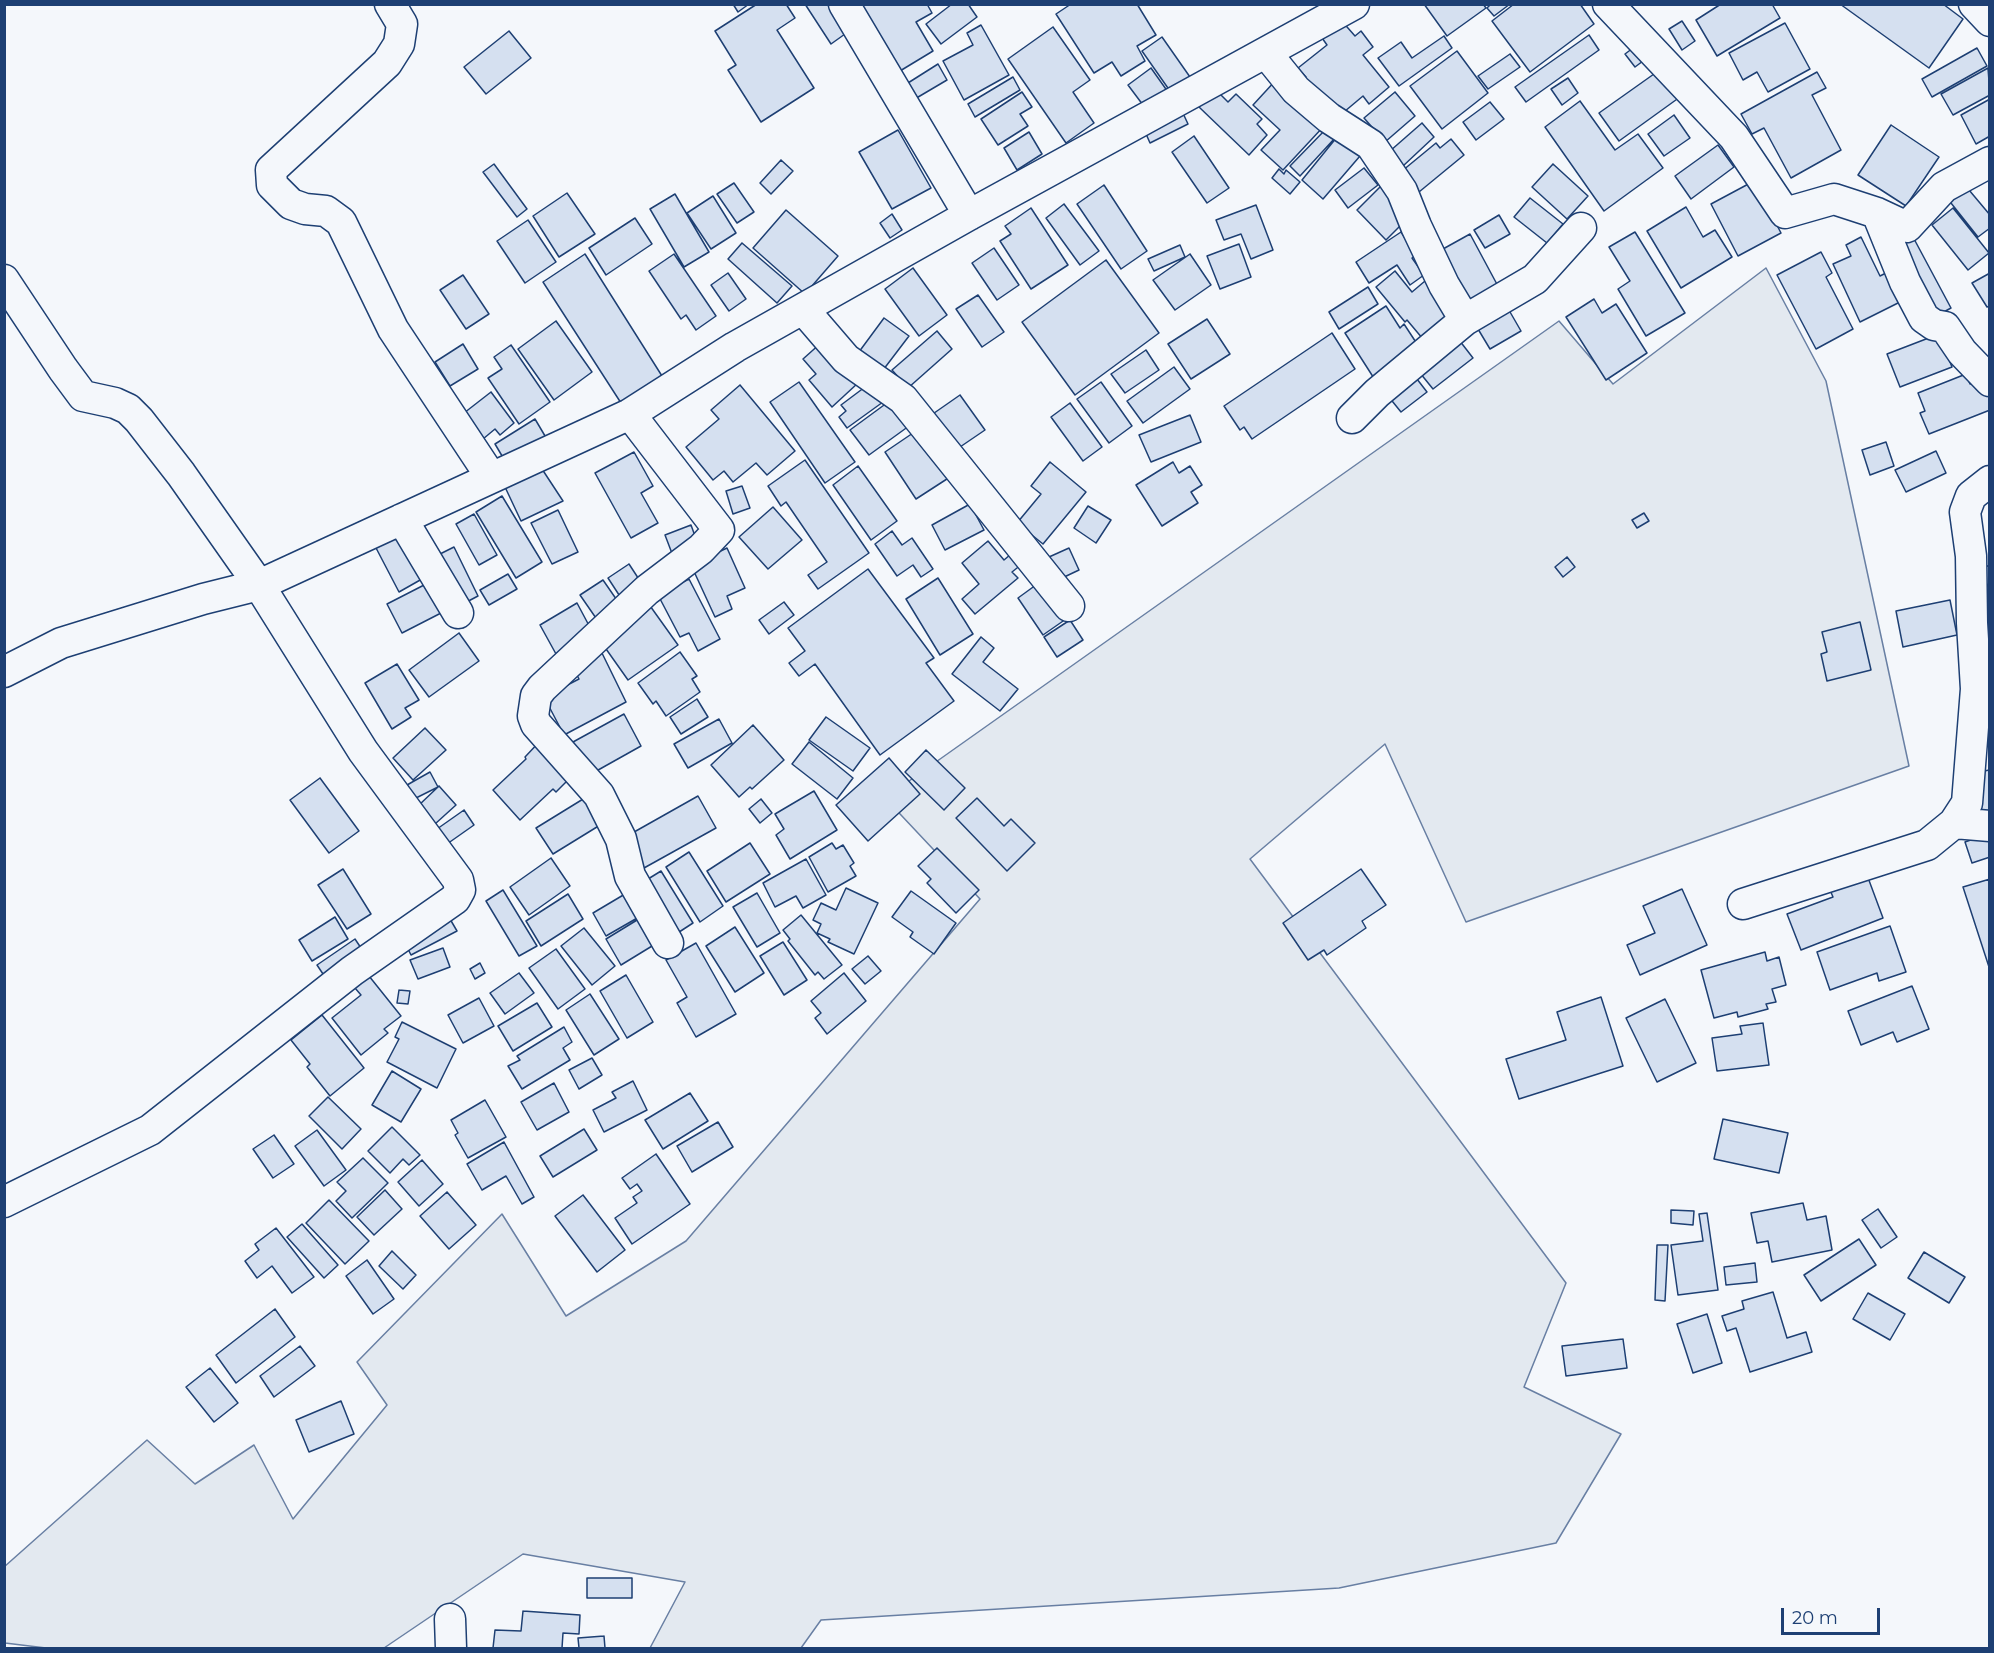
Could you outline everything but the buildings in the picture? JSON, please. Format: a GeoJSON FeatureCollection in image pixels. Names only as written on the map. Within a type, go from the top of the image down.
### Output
{"type":"FeatureCollection","features":[{"type":"Feature","properties":{"kind":"street"},"geometry":{"type":"LineString","coordinates":[[390,4],[402,24],[399,44],[387,63],[271,170],[272,185],[291,204],[305,209],[326,211],[341,222],[393,329],[491,477]]}},
{"type":"Feature","properties":{"kind":"street"},"geometry":{"type":"LineString","coordinates":[[844,4],[969,215]]}},
{"type":"Feature","properties":{"kind":"street"},"geometry":{"type":"LineString","coordinates":[[4,672],[61,643],[203,599],[259,585],[630,414],[735,346],[1354,4]]}},
{"type":"Feature","properties":{"kind":"street"},"geometry":{"type":"LineString","coordinates":[[1608,4],[1734,137],[1785,213],[1834,199],[1877,213],[1907,227],[1944,187],[1989,162]]}},
{"type":"Feature","properties":{"kind":"street"},"geometry":{"type":"LineString","coordinates":[[1974,4],[1989,21]]}},
{"type":"Feature","properties":{"kind":"street"},"geometry":{"type":"LineString","coordinates":[[1267,54],[1296,90],[1329,118],[1371,145],[1402,191],[1444,285],[1465,320]]}},
{"type":"Feature","properties":{"kind":"street"},"geometry":{"type":"LineString","coordinates":[[1877,213],[1905,282],[1924,318],[1934,325],[1945,327],[1962,352],[1989,381]]}},
{"type":"Feature","properties":{"kind":"street"},"geometry":{"type":"LineString","coordinates":[[1352,418],[1377,393],[1465,320],[1535,279],[1581,228]]}},
{"type":"Feature","properties":{"kind":"street"},"geometry":{"type":"LineString","coordinates":[[4,280],[83,396],[108,401],[128,409],[181,474],[259,585],[363,751],[458,880],[460,891],[455,899],[352,971],[150,1130],[4,1202]]}},
{"type":"Feature","properties":{"kind":"street"},"geometry":{"type":"LineString","coordinates":[[804,309],[846,359],[903,399],[1069,606]]}},
{"type":"Feature","properties":{"kind":"street"},"geometry":{"type":"LineString","coordinates":[[630,414],[719,530],[701,549],[647,590],[542,688],[536,696],[533,716],[536,724],[599,795],[621,839],[630,876],[668,943]]}},
{"type":"Feature","properties":{"kind":"street"},"geometry":{"type":"LineString","coordinates":[[1743,904],[1927,845],[1954,823],[1967,803],[1976,688],[1971,556],[1965,512],[1971,496],[1989,481]]}},
{"type":"Feature","properties":{"kind":"street"},"geometry":{"type":"LineString","coordinates":[[402,519],[458,613]]}},
{"type":"Feature","properties":{"kind":"street"},"geometry":{"type":"LineString","coordinates":[[1954,823],[1989,826]]}},
{"type":"Feature","properties":{"kind":"street"},"geometry":{"type":"LineString","coordinates":[[450,1619],[451,1648]]}},
{"type":"Feature","properties":{"kind":"shaded area"},"geometry":{"type":"Polygon","coordinates":[[[1766,268],[1826,381],[1909,766],[1466,922],[1385,744],[1250,859],[1566,1283],[1524,1387],[1621,1434],[1556,1543],[1339,1588],[821,1620],[801,1648],[650,1648],[685,1582],[523,1554],[384,1648],[46,1648],[5,1643],[4,1567],[147,1440],[195,1484],[254,1445],[293,1519],[387,1405],[357,1362],[502,1214],[566,1316],[686,1241],[980,899],[885,798],[1559,321],[1613,384],[1766,268]]]}}]}
